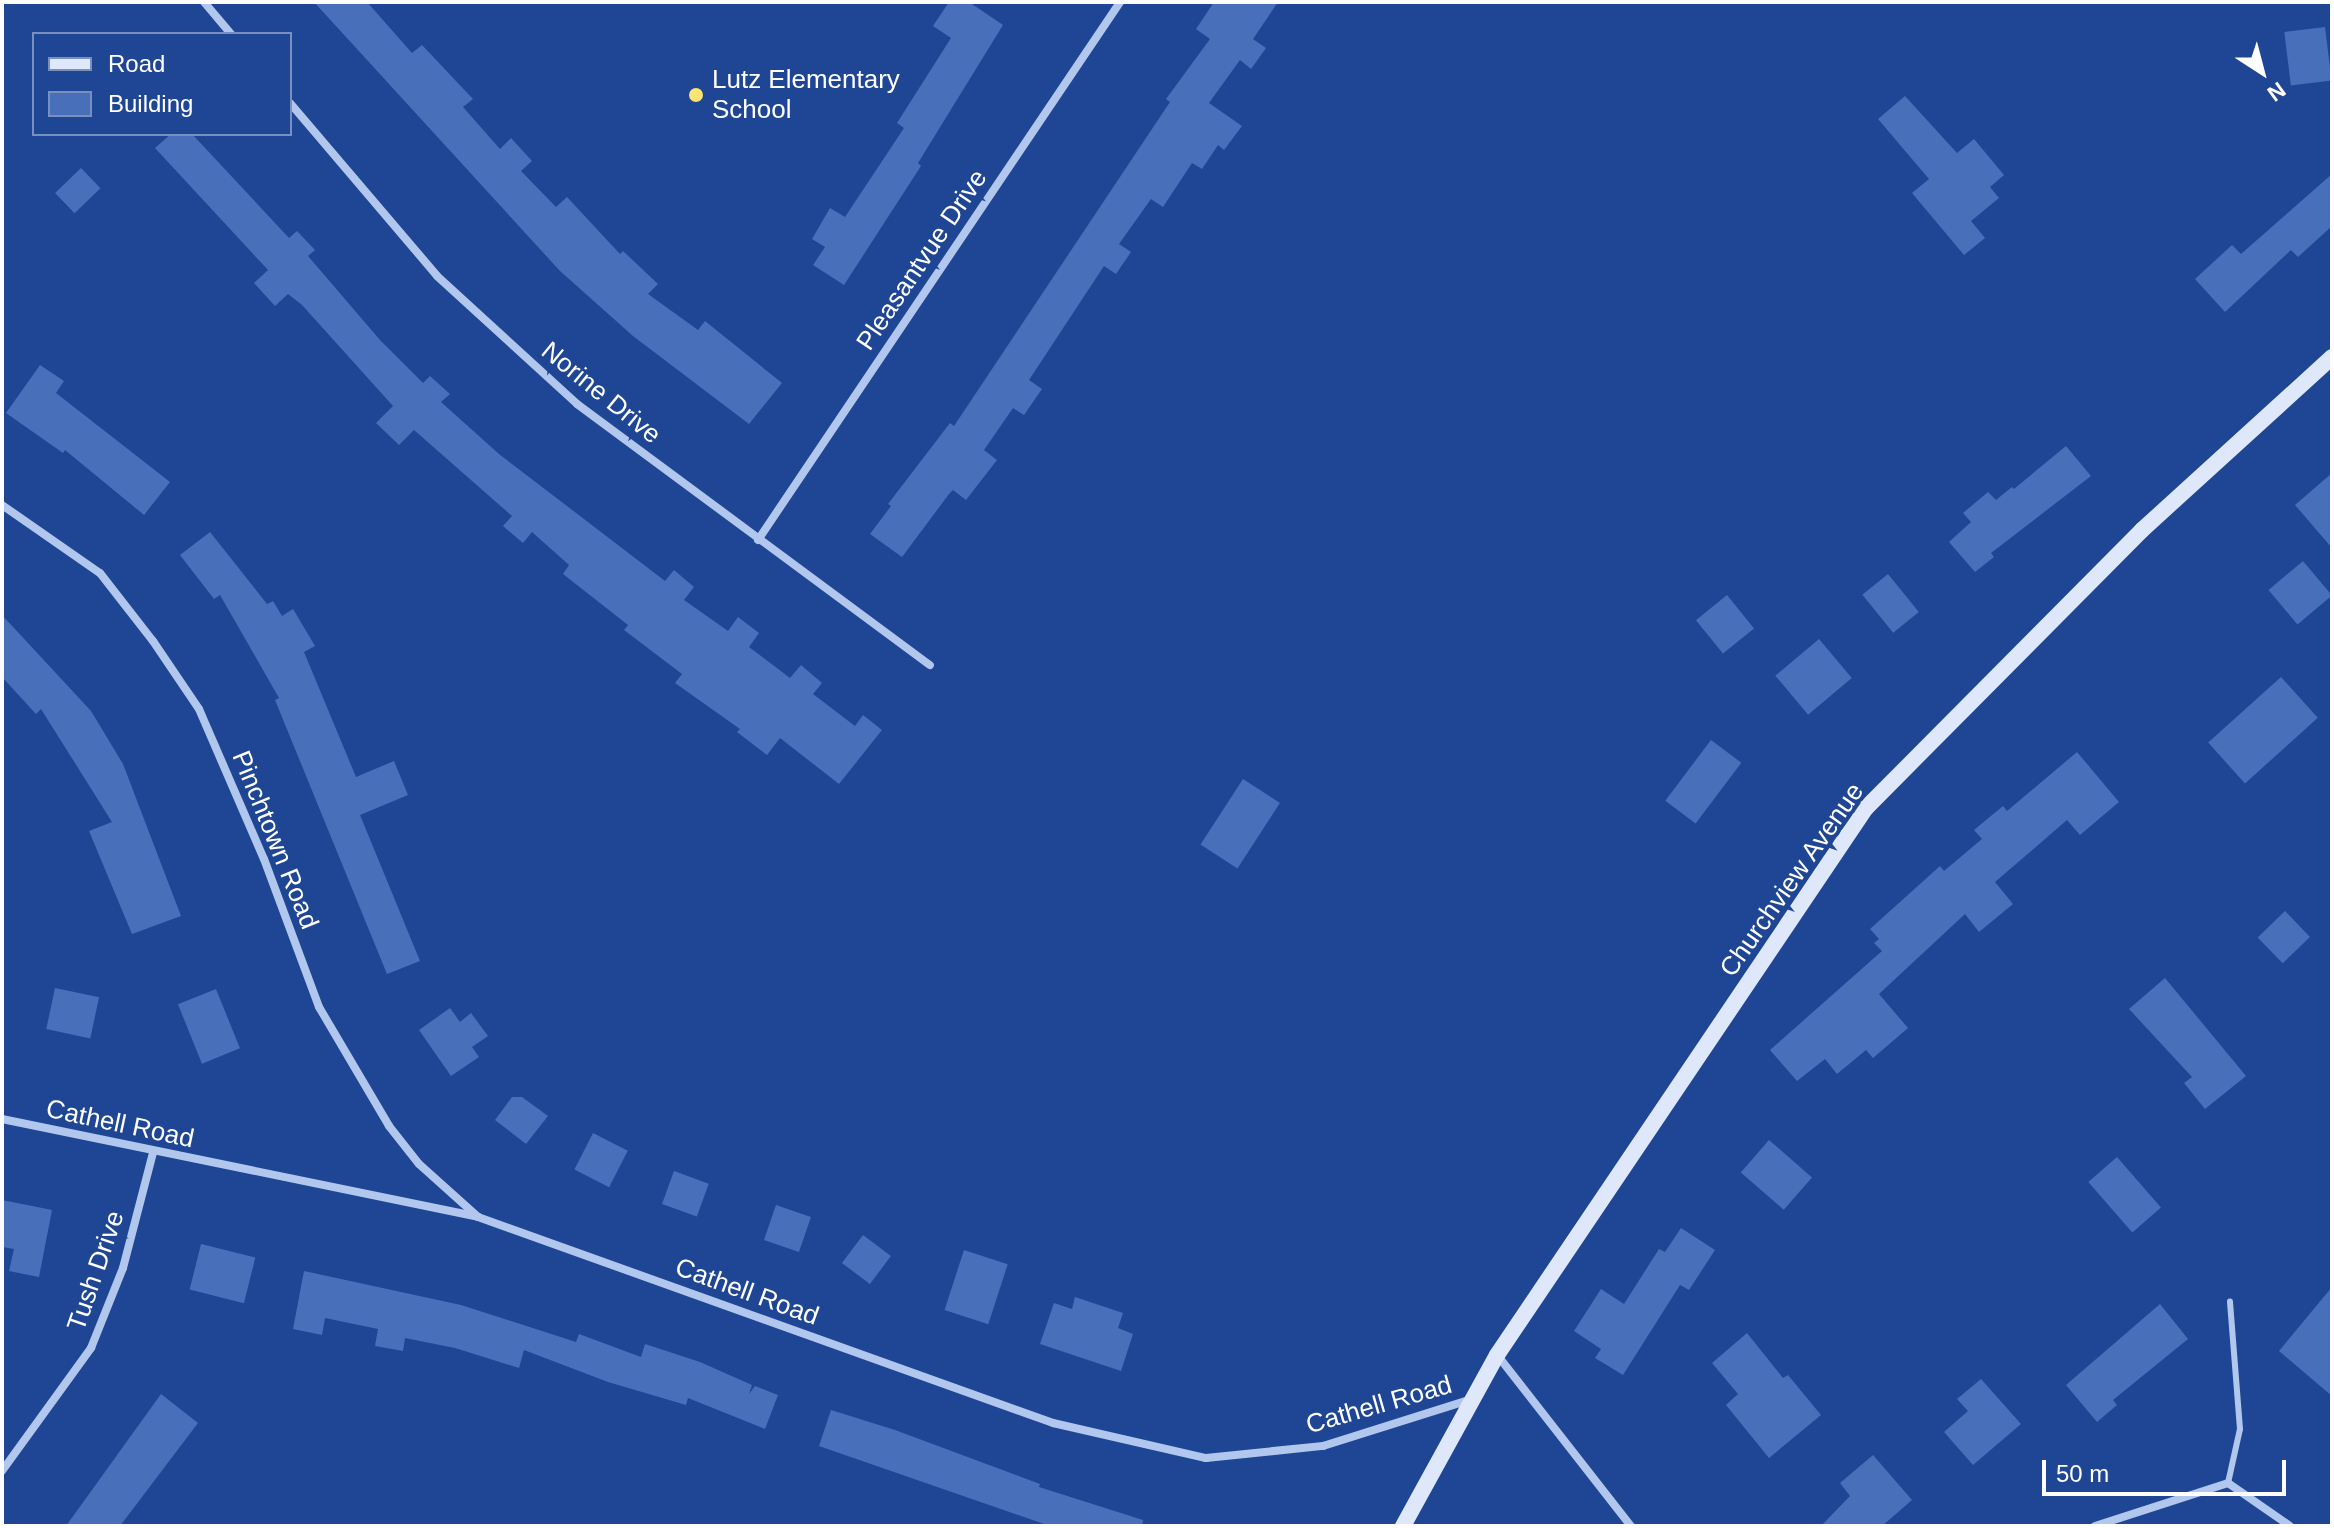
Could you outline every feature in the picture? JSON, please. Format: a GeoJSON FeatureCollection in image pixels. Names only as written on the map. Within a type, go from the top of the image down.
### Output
{"type":"FeatureCollection","features":[{"type":"Feature","properties":{"kind":"street"},"geometry":{"type":"LineString","coordinates":[[204,2],[229,32]]}},
{"type":"Feature","properties":{"kind":"street","name":"Pleasantvue Drive"},"geometry":{"type":"LineString","coordinates":[[758,540],[1120,2]]}},
{"type":"Feature","properties":{"kind":"street","name":"Norine Drive"},"geometry":{"type":"LineString","coordinates":[[292,105],[437,276],[577,404],[930,665]]}},
{"type":"Feature","properties":{"kind":"street","name":"Churchview Avenue"},"geometry":{"type":"LineString","coordinates":[[1403,1526],[1497,1355],[1866,808],[2142,530],[2332,357]]}},
{"type":"Feature","properties":{"kind":"street","name":"Pinchtown Road"},"geometry":{"type":"LineString","coordinates":[[2,505],[100,573],[199,709],[264,859],[319,1007],[389,1126],[419,1164],[478,1217]]}},
{"type":"Feature","properties":{"kind":"street","name":"Cathell Road"},"geometry":{"type":"LineString","coordinates":[[2,1119],[153,1153],[478,1217],[1053,1423],[1206,1458],[1323,1446],[1473,1398]]}},
{"type":"Feature","properties":{"kind":"street","name":"Tush Drive"},"geometry":{"type":"LineString","coordinates":[[2,1471],[91,1348],[123,1268],[153,1153]]}},
{"type":"Feature","properties":{"kind":"street"},"geometry":{"type":"LineString","coordinates":[[1497,1355],[1631,1526]]}},
{"type":"Feature","properties":{"kind":"street"},"geometry":{"type":"LineString","coordinates":[[2095,1526],[2228,1483],[2290,1526]]}},
{"type":"Feature","properties":{"kind":"lane"},"geometry":{"type":"LineString","coordinates":[[2228,1483],[2240,1429],[2230,1301]]}},
{"type":"Feature","properties":{"kind":"building"},"geometry":{"type":"Polygon","coordinates":[[[314,2],[367,2],[412,53],[422,45],[473,99],[463,107],[500,149],[511,138],[532,161],[521,171],[556,207],[567,197],[620,254],[623,251],[658,284],[648,294],[698,330],[705,321],[782,383],[749,424],[633,336],[560,271],[314,2]]]}},
{"type":"Feature","properties":{"kind":"building"},"geometry":{"type":"Polygon","coordinates":[[[949,2],[969,2],[1003,25],[918,163],[921,166],[844,285],[813,265],[825,247],[812,239],[830,208],[845,217],[904,128],[897,123],[951,38],[933,26],[949,2]]]}},
{"type":"Feature","properties":{"kind":"building"},"geometry":{"type":"Polygon","coordinates":[[[1214,2],[1278,2],[1253,39],[1266,48],[1251,69],[1240,60],[1209,103],[1242,126],[1224,150],[1218,145],[1202,169],[1192,163],[1163,207],[1151,199],[1119,244],[1131,252],[1116,274],[1104,266],[1029,380],[1042,389],[1024,415],[1013,408],[984,450],[997,460],[966,500],[953,490],[949,494],[902,557],[870,534],[891,506],[888,504],[950,423],[954,426],[1170,102],[1166,99],[1210,39],[1196,29],[1214,2]]]}},
{"type":"Feature","properties":{"kind":"building"},"geometry":{"type":"Polygon","coordinates":[[[2325,27],[2332,81],[2291,86],[2284,32],[2325,27]]]}},
{"type":"Feature","properties":{"kind":"building"},"geometry":{"type":"Polygon","coordinates":[[[1905,96],[1957,153],[1974,139],[2004,175],[1990,187],[1999,198],[1971,221],[1985,238],[1964,255],[1912,193],[1929,179],[1878,119],[1905,96]]]}},
{"type":"Feature","properties":{"kind":"building"},"geometry":{"type":"Polygon","coordinates":[[[169,136],[194,136],[289,238],[297,231],[315,250],[308,256],[380,340],[423,383],[430,376],[450,394],[441,402],[499,454],[665,581],[674,570],[694,587],[684,600],[728,631],[738,617],[759,633],[749,647],[790,678],[801,665],[822,683],[813,694],[855,726],[863,715],[882,730],[839,784],[780,738],[767,755],[737,732],[740,729],[675,683],[682,674],[624,630],[628,625],[563,574],[569,565],[532,532],[523,543],[503,526],[512,516],[414,430],[399,445],[376,423],[393,406],[302,305],[288,294],[275,306],[254,283],[268,270],[155,148],[169,136]]]}},
{"type":"Feature","properties":{"kind":"building"},"geometry":{"type":"Polygon","coordinates":[[[81,168],[100,188],[75,213],[55,193],[81,168]]]}},
{"type":"Feature","properties":{"kind":"building"},"geometry":{"type":"Polygon","coordinates":[[[2332,174],[2332,226],[2298,257],[2291,250],[2225,312],[2195,279],[2232,245],[2241,254],[2332,174]]]}},
{"type":"Feature","properties":{"kind":"building"},"geometry":{"type":"Polygon","coordinates":[[[40,365],[64,381],[56,393],[170,482],[144,515],[65,450],[63,453],[6,413],[40,365]]]}},
{"type":"Feature","properties":{"kind":"building"},"geometry":{"type":"Polygon","coordinates":[[[2066,446],[2091,476],[1991,553],[1994,557],[1975,572],[1949,542],[1971,522],[1963,513],[1988,492],[1996,500],[2012,487],[2014,489],[2066,446]]]}},
{"type":"Feature","properties":{"kind":"building"},"geometry":{"type":"Polygon","coordinates":[[[2332,473],[2332,548],[2295,505],[2332,473]]]}},
{"type":"Feature","properties":{"kind":"building"},"geometry":{"type":"Polygon","coordinates":[[[210,532],[267,604],[273,601],[282,616],[293,609],[315,646],[304,652],[356,777],[394,761],[408,795],[360,815],[420,961],[387,974],[275,700],[279,698],[220,595],[214,599],[180,555],[210,532]]]}},
{"type":"Feature","properties":{"kind":"building"},"geometry":{"type":"Polygon","coordinates":[[[2303,561],[2332,595],[2297,624],[2269,590],[2303,561]]]}},
{"type":"Feature","properties":{"kind":"building"},"geometry":{"type":"Polygon","coordinates":[[[1888,574],[1919,612],[1893,633],[1862,595],[1888,574]]]}},
{"type":"Feature","properties":{"kind":"building"},"geometry":{"type":"Polygon","coordinates":[[[1727,595],[1754,628],[1723,654],[1696,620],[1727,595]]]}},
{"type":"Feature","properties":{"kind":"building"},"geometry":{"type":"Polygon","coordinates":[[[2,615],[91,711],[123,764],[181,916],[132,934],[89,831],[112,822],[41,709],[36,714],[2,677],[2,615]]]}},
{"type":"Feature","properties":{"kind":"building"},"geometry":{"type":"Polygon","coordinates":[[[1819,639],[1852,678],[1808,715],[1775,676],[1819,639]]]}},
{"type":"Feature","properties":{"kind":"building"},"geometry":{"type":"Polygon","coordinates":[[[2281,677],[2318,718],[2245,783],[2208,743],[2281,677]]]}},
{"type":"Feature","properties":{"kind":"building"},"geometry":{"type":"Polygon","coordinates":[[[1711,740],[1741,763],[1696,824],[1665,801],[1711,740]]]}},
{"type":"Feature","properties":{"kind":"building"},"geometry":{"type":"Polygon","coordinates":[[[2077,752],[2119,802],[2080,835],[2067,820],[1995,882],[2013,904],[1979,932],[1965,914],[1879,994],[1908,1028],[1873,1058],[1866,1050],[1837,1074],[1825,1059],[1797,1081],[1770,1050],[1882,951],[1874,943],[1879,939],[1870,929],[1940,866],[1944,871],[1982,839],[1974,830],[2003,806],[2007,811],[2077,752]]]}},
{"type":"Feature","properties":{"kind":"building"},"geometry":{"type":"Polygon","coordinates":[[[1243,779],[1280,803],[1237,868],[1201,844],[1243,779]]]}},
{"type":"Feature","properties":{"kind":"building"},"geometry":{"type":"Polygon","coordinates":[[[2285,911],[2310,937],[2283,963],[2258,937],[2285,911]]]}},
{"type":"Feature","properties":{"kind":"building"},"geometry":{"type":"Polygon","coordinates":[[[2165,978],[2246,1076],[2205,1109],[2184,1083],[2192,1077],[2129,1009],[2165,978]]]}},
{"type":"Feature","properties":{"kind":"building"},"geometry":{"type":"Polygon","coordinates":[[[55,988],[99,997],[90,1038],[46,1029],[55,988]]]}},
{"type":"Feature","properties":{"kind":"building"},"geometry":{"type":"Polygon","coordinates":[[[216,989],[240,1048],[202,1064],[178,1004],[216,989]]]}},
{"type":"Feature","properties":{"kind":"building"},"geometry":{"type":"Polygon","coordinates":[[[450,1008],[460,1022],[471,1013],[488,1036],[472,1047],[479,1057],[451,1076],[419,1030],[450,1008]]]}},
{"type":"Feature","properties":{"kind":"building"},"geometry":{"type":"Polygon","coordinates":[[[512,1097],[522,1097],[548,1116],[526,1144],[495,1120],[512,1097]]]}},
{"type":"Feature","properties":{"kind":"building"},"geometry":{"type":"Polygon","coordinates":[[[593,1133],[628,1151],[609,1187],[574,1170],[593,1133]]]}},
{"type":"Feature","properties":{"kind":"building"},"geometry":{"type":"Polygon","coordinates":[[[1769,1140],[1812,1177],[1784,1210],[1741,1172],[1769,1140]]]}},
{"type":"Feature","properties":{"kind":"building"},"geometry":{"type":"Polygon","coordinates":[[[2117,1157],[2161,1208],[2132,1232],[2088,1182],[2117,1157]]]}},
{"type":"Feature","properties":{"kind":"building"},"geometry":{"type":"Polygon","coordinates":[[[674,1171],[709,1184],[697,1217],[662,1204],[674,1171]]]}},
{"type":"Feature","properties":{"kind":"building"},"geometry":{"type":"Polygon","coordinates":[[[2,1200],[52,1210],[39,1277],[9,1271],[14,1249],[2,1247],[2,1200]]]}},
{"type":"Feature","properties":{"kind":"building"},"geometry":{"type":"Polygon","coordinates":[[[776,1205],[811,1217],[799,1252],[764,1240],[776,1205]]]}},
{"type":"Feature","properties":{"kind":"building"},"geometry":{"type":"Polygon","coordinates":[[[1681,1228],[1715,1250],[1689,1290],[1680,1285],[1623,1375],[1595,1358],[1601,1349],[1574,1331],[1601,1289],[1624,1304],[1659,1249],[1665,1252],[1681,1228]]]}},
{"type":"Feature","properties":{"kind":"building"},"geometry":{"type":"Polygon","coordinates":[[[863,1235],[891,1256],[870,1284],[842,1263],[863,1235]]]}},
{"type":"Feature","properties":{"kind":"building"},"geometry":{"type":"Polygon","coordinates":[[[201,1244],[255,1258],[244,1303],[190,1290],[201,1244]]]}},
{"type":"Feature","properties":{"kind":"building"},"geometry":{"type":"Polygon","coordinates":[[[964,1250],[1008,1264],[988,1324],[945,1310],[964,1250]]]}},
{"type":"Feature","properties":{"kind":"building"},"geometry":{"type":"Polygon","coordinates":[[[304,1271],[461,1305],[576,1342],[579,1334],[641,1357],[645,1344],[700,1362],[752,1385],[749,1394],[755,1386],[778,1395],[765,1429],[688,1398],[686,1405],[608,1382],[524,1350],[519,1368],[455,1348],[405,1338],[403,1351],[375,1346],[378,1329],[325,1318],[322,1335],[293,1329],[304,1271]]]}},
{"type":"Feature","properties":{"kind":"building"},"geometry":{"type":"Polygon","coordinates":[[[2332,1287],[2332,1396],[2279,1351],[2332,1287]]]}},
{"type":"Feature","properties":{"kind":"building"},"geometry":{"type":"Polygon","coordinates":[[[1075,1297],[1123,1313],[1118,1328],[1133,1334],[1121,1371],[1040,1344],[1054,1303],[1072,1309],[1075,1297]]]}},
{"type":"Feature","properties":{"kind":"building"},"geometry":{"type":"Polygon","coordinates":[[[2160,1304],[2188,1339],[2113,1400],[2117,1405],[2097,1422],[2066,1385],[2160,1304]]]}},
{"type":"Feature","properties":{"kind":"building"},"geometry":{"type":"Polygon","coordinates":[[[1747,1333],[1783,1378],[1788,1375],[1821,1415],[1769,1458],[1726,1405],[1738,1394],[1712,1363],[1747,1333]]]}},
{"type":"Feature","properties":{"kind":"building"},"geometry":{"type":"Polygon","coordinates":[[[1981,1379],[2021,1424],[1973,1465],[1944,1432],[1968,1411],[1957,1399],[1981,1379]]]}},
{"type":"Feature","properties":{"kind":"building"},"geometry":{"type":"Polygon","coordinates":[[[161,1394],[198,1423],[120,1526],[66,1526],[161,1394]]]}},
{"type":"Feature","properties":{"kind":"building"},"geometry":{"type":"Polygon","coordinates":[[[831,1410],[895,1430],[1040,1484],[1039,1487],[1143,1520],[1142,1526],[1050,1526],[819,1446],[831,1410]]]}},
{"type":"Feature","properties":{"kind":"building"},"geometry":{"type":"Polygon","coordinates":[[[1873,1455],[1912,1500],[1882,1526],[1821,1526],[1850,1496],[1840,1483],[1873,1455]]]}},
{"type":"Feature","properties":{"kind":"place","name":"Lutz Elementary School"},"geometry":{"type":"Point","coordinates":[696,95]}}]}
